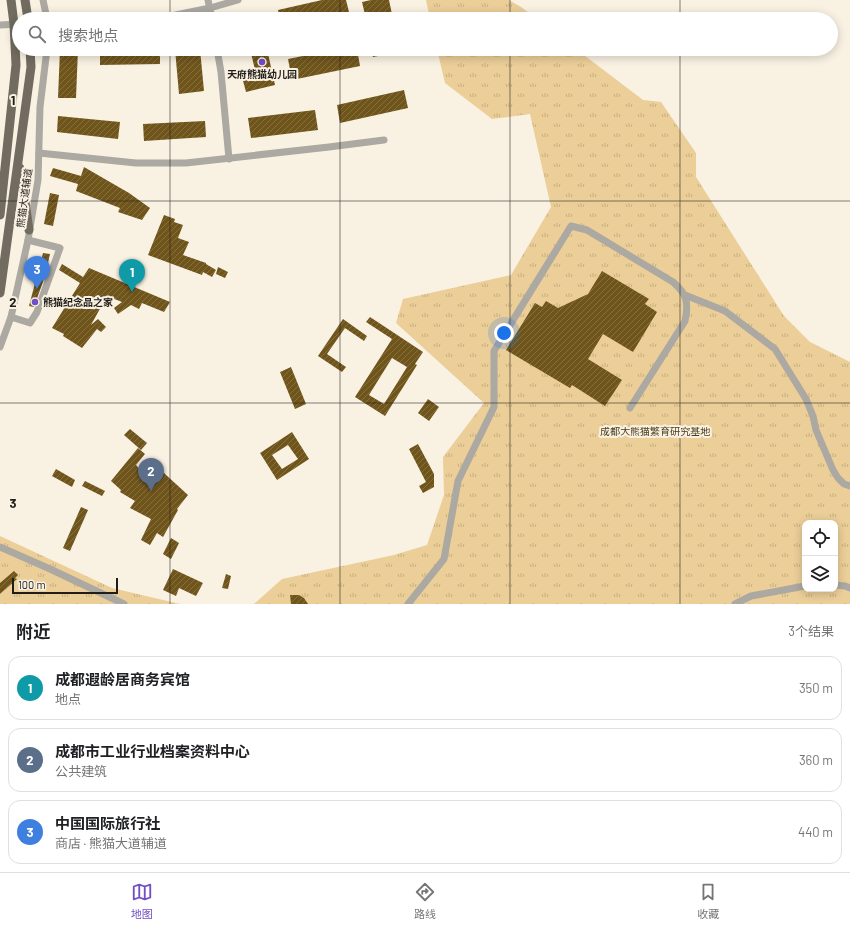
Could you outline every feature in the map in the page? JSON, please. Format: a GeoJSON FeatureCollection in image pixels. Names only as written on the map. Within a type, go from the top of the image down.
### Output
{"type":"FeatureCollection","features":[{"type":"Feature","properties":{"kind":"main road"},"geometry":{"type":"LineString","coordinates":[[11,0],[14,12]]}},
{"type":"Feature","properties":{"kind":"main road"},"geometry":{"type":"LineString","coordinates":[[25,0],[27,12]]}},
{"type":"Feature","properties":{"kind":"main road"},"geometry":{"type":"LineString","coordinates":[[0,215],[16,56]]}},
{"type":"Feature","properties":{"kind":"main road"},"geometry":{"type":"LineString","coordinates":[[0,293],[31,67],[30,56]]}},
{"type":"Feature","properties":{"kind":"main road"},"geometry":{"type":"LineString","coordinates":[[19,157],[29,230]]}},
{"type":"Feature","properties":{"kind":"street"},"geometry":{"type":"LineString","coordinates":[[43,0],[46,12]]}},
{"type":"Feature","properties":{"kind":"street"},"geometry":{"type":"LineString","coordinates":[[208,0],[211,12]]}},
{"type":"Feature","properties":{"kind":"street"},"geometry":{"type":"LineString","coordinates":[[188,12],[210,8],[238,0]]}},
{"type":"Feature","properties":{"kind":"street"},"geometry":{"type":"LineString","coordinates":[[0,25],[12,24]]}},
{"type":"Feature","properties":{"kind":"street","name":"熊猫大道辅道"},"geometry":{"type":"LineString","coordinates":[[0,347],[11,317],[28,240],[38,180],[40,107],[46,56]]}},
{"type":"Feature","properties":{"kind":"street"},"geometry":{"type":"LineString","coordinates":[[219,56],[222,72],[229,159]]}},
{"type":"Feature","properties":{"kind":"street"},"geometry":{"type":"LineString","coordinates":[[39,153],[136,163],[186,163],[384,140]]}},
{"type":"Feature","properties":{"kind":"street"},"geometry":{"type":"LineString","coordinates":[[408,604],[444,560],[458,481],[494,407],[494,351],[571,226],[587,230],[666,278],[680,288],[685,295],[687,314],[685,321],[630,408]]}},
{"type":"Feature","properties":{"kind":"street"},"geometry":{"type":"LineString","coordinates":[[11,317],[30,323],[36,312],[60,248],[28,240]]}},
{"type":"Feature","properties":{"kind":"street"},"geometry":{"type":"LineString","coordinates":[[685,295],[725,311],[775,349],[806,399],[813,416],[816,430],[833,470],[844,484],[850,486]]}},
{"type":"Feature","properties":{"kind":"street"},"geometry":{"type":"LineString","coordinates":[[0,547],[124,604]]}},
{"type":"Feature","properties":{"kind":"street"},"geometry":{"type":"LineString","coordinates":[[838,585],[850,588]]}},
{"type":"Feature","properties":{"kind":"street"},"geometry":{"type":"LineString","coordinates":[[735,604],[750,596],[802,587]]}},
{"type":"Feature","properties":{"kind":"green space"},"geometry":{"type":"Polygon","coordinates":[[[426,0],[509,0],[528,12],[429,12],[426,0]]]}},
{"type":"Feature","properties":{"kind":"green space","name":"成都大熊猫繁育研究基地"},"geometry":{"type":"Polygon","coordinates":[[[439,56],[585,56],[643,100],[661,102],[696,153],[696,177],[784,316],[810,342],[850,362],[850,604],[254,604],[282,579],[394,555],[427,545],[444,495],[443,457],[484,403],[396,323],[403,299],[511,275],[551,207],[530,114],[492,119],[445,83],[439,56]]]}},
{"type":"Feature","properties":{"kind":"green space"},"geometry":{"type":"Polygon","coordinates":[[[0,536],[112,588],[180,604],[0,604],[0,536]]]}},
{"type":"Feature","properties":{"kind":"building"},"geometry":{"type":"Polygon","coordinates":[[[322,0],[346,0],[349,12],[278,12],[278,10],[322,0]]]}},
{"type":"Feature","properties":{"kind":"building"},"geometry":{"type":"Polygon","coordinates":[[[371,0],[389,0],[392,12],[364,12],[362,2],[371,0]]]}},
{"type":"Feature","properties":{"kind":"building"},"geometry":{"type":"Polygon","coordinates":[[[60,56],[78,56],[76,98],[58,98],[60,56]]]}},
{"type":"Feature","properties":{"kind":"building"},"geometry":{"type":"Polygon","coordinates":[[[100,56],[160,56],[160,64],[100,65],[100,56]]]}},
{"type":"Feature","properties":{"kind":"building"},"geometry":{"type":"Polygon","coordinates":[[[176,56],[201,56],[204,91],[179,94],[176,56]]]}},
{"type":"Feature","properties":{"kind":"building","name":"天府熊猫幼儿园"},"geometry":{"type":"Polygon","coordinates":[[[252,56],[269,56],[275,85],[246,92],[242,77],[256,74],[252,56]]]}},
{"type":"Feature","properties":{"kind":"building"},"geometry":{"type":"Polygon","coordinates":[[[303,56],[358,56],[360,66],[292,80],[288,59],[303,56]]]}},
{"type":"Feature","properties":{"kind":"building"},"geometry":{"type":"Polygon","coordinates":[[[404,90],[408,108],[340,123],[337,105],[404,90]]]}},
{"type":"Feature","properties":{"kind":"building"},"geometry":{"type":"Polygon","coordinates":[[[315,110],[318,130],[251,138],[248,118],[315,110]]]}},
{"type":"Feature","properties":{"kind":"building"},"geometry":{"type":"Polygon","coordinates":[[[58,116],[120,122],[118,139],[57,132],[58,116]]]}},
{"type":"Feature","properties":{"kind":"building"},"geometry":{"type":"Polygon","coordinates":[[[205,121],[206,137],[144,141],[143,124],[205,121]]]}},
{"type":"Feature","properties":{"kind":"building"},"geometry":{"type":"Polygon","coordinates":[[[84,167],[129,193],[150,208],[142,220],[118,212],[120,208],[76,191],[78,184],[50,176],[53,168],[81,176],[84,167]]]}},
{"type":"Feature","properties":{"kind":"building"},"geometry":{"type":"Polygon","coordinates":[[[50,193],[59,195],[53,226],[44,224],[50,193]]]}},
{"type":"Feature","properties":{"kind":"building"},"geometry":{"type":"Polygon","coordinates":[[[164,215],[175,219],[174,222],[183,225],[178,238],[189,242],[183,255],[206,263],[216,270],[212,277],[203,272],[202,275],[148,255],[164,215]]]}},
{"type":"Feature","properties":{"kind":"building"},"geometry":{"type":"Polygon","coordinates":[[[43,253],[50,254],[45,276],[34,307],[29,306],[43,253]]]}},
{"type":"Feature","properties":{"kind":"building"},"geometry":{"type":"Polygon","coordinates":[[[62,264],[83,277],[89,268],[170,302],[164,312],[142,303],[139,309],[131,305],[118,314],[114,308],[122,302],[107,296],[91,325],[98,319],[106,327],[101,332],[97,329],[82,348],[63,336],[64,334],[52,328],[80,283],[59,270],[62,264]]]}},
{"type":"Feature","properties":{"kind":"building"},"geometry":{"type":"Polygon","coordinates":[[[218,267],[228,272],[225,278],[216,274],[218,267]]]}},
{"type":"Feature","properties":{"kind":"building"},"geometry":{"type":"Polygon","coordinates":[[[602,271],[649,299],[645,304],[657,312],[633,352],[603,334],[588,359],[622,380],[605,406],[572,385],[570,388],[506,350],[535,303],[542,307],[546,301],[558,308],[588,294],[602,271]]]}},
{"type":"Feature","properties":{"kind":"building"},"geometry":{"type":"Polygon","coordinates":[[[370,317],[423,352],[415,364],[417,365],[385,416],[355,397],[392,339],[366,322],[370,317]],[[392,358],[369,395],[384,404],[407,367],[392,358]]]}},
{"type":"Feature","properties":{"kind":"building"},"geometry":{"type":"Polygon","coordinates":[[[343,319],[367,336],[364,341],[345,328],[327,354],[346,367],[342,372],[318,356],[343,319]]]}},
{"type":"Feature","properties":{"kind":"building"},"geometry":{"type":"Polygon","coordinates":[[[291,367],[306,404],[295,409],[280,372],[291,367]]]}},
{"type":"Feature","properties":{"kind":"building"},"geometry":{"type":"Polygon","coordinates":[[[428,399],[439,407],[429,421],[418,413],[428,399]]]}},
{"type":"Feature","properties":{"kind":"building"},"geometry":{"type":"Polygon","coordinates":[[[130,429],[147,443],[141,450],[124,435],[130,429]]]}},
{"type":"Feature","properties":{"kind":"building"},"geometry":{"type":"Polygon","coordinates":[[[292,432],[309,459],[277,480],[260,453],[292,432]],[[288,445],[272,455],[282,469],[298,459],[288,445]]]}},
{"type":"Feature","properties":{"kind":"building"},"geometry":{"type":"Polygon","coordinates":[[[418,444],[434,474],[434,487],[423,493],[419,486],[426,482],[409,449],[418,444]]]}},
{"type":"Feature","properties":{"kind":"building"},"geometry":{"type":"Polygon","coordinates":[[[138,448],[145,454],[136,465],[145,475],[158,465],[165,474],[188,495],[177,509],[178,510],[163,537],[157,533],[150,545],[141,540],[151,519],[130,508],[135,501],[120,492],[121,490],[111,481],[138,448]]]}},
{"type":"Feature","properties":{"kind":"building"},"geometry":{"type":"Polygon","coordinates":[[[56,469],[75,480],[72,487],[52,476],[56,469]]]}},
{"type":"Feature","properties":{"kind":"building"},"geometry":{"type":"Polygon","coordinates":[[[85,481],[105,491],[102,496],[82,486],[85,481]]]}},
{"type":"Feature","properties":{"kind":"building"},"geometry":{"type":"Polygon","coordinates":[[[81,507],[88,510],[70,551],[63,548],[81,507]]]}},
{"type":"Feature","properties":{"kind":"building"},"geometry":{"type":"Polygon","coordinates":[[[171,538],[179,543],[171,559],[163,554],[171,538]]]}},
{"type":"Feature","properties":{"kind":"building"},"geometry":{"type":"Polygon","coordinates":[[[173,569],[203,583],[196,596],[179,588],[176,596],[163,590],[173,569]]]}},
{"type":"Feature","properties":{"kind":"building"},"geometry":{"type":"Polygon","coordinates":[[[14,571],[18,575],[15,578],[17,579],[0,594],[0,583],[14,571]]]}},
{"type":"Feature","properties":{"kind":"building"},"geometry":{"type":"Polygon","coordinates":[[[226,574],[231,576],[228,589],[222,588],[226,574]]]}},
{"type":"Feature","properties":{"kind":"building"},"geometry":{"type":"Polygon","coordinates":[[[290,595],[299,595],[304,598],[308,604],[291,604],[290,595]]]}},
{"type":"Feature","properties":{"kind":"place","name":"天府熊猫幼儿园"},"geometry":{"type":"Point","coordinates":[262,62]}},
{"type":"Feature","properties":{"kind":"place","name":"中国国际旅行社"},"geometry":{"type":"Point","coordinates":[37,289]}},
{"type":"Feature","properties":{"kind":"place","name":"成都遐龄居商务宾馆"},"geometry":{"type":"Point","coordinates":[132,292]}},
{"type":"Feature","properties":{"kind":"place","name":"熊猫纪念品之家"},"geometry":{"type":"Point","coordinates":[35,302]}},
{"type":"Feature","properties":{"kind":"place","name":"成都市工业行业档案资料中心"},"geometry":{"type":"Point","coordinates":[151,491]}}]}
